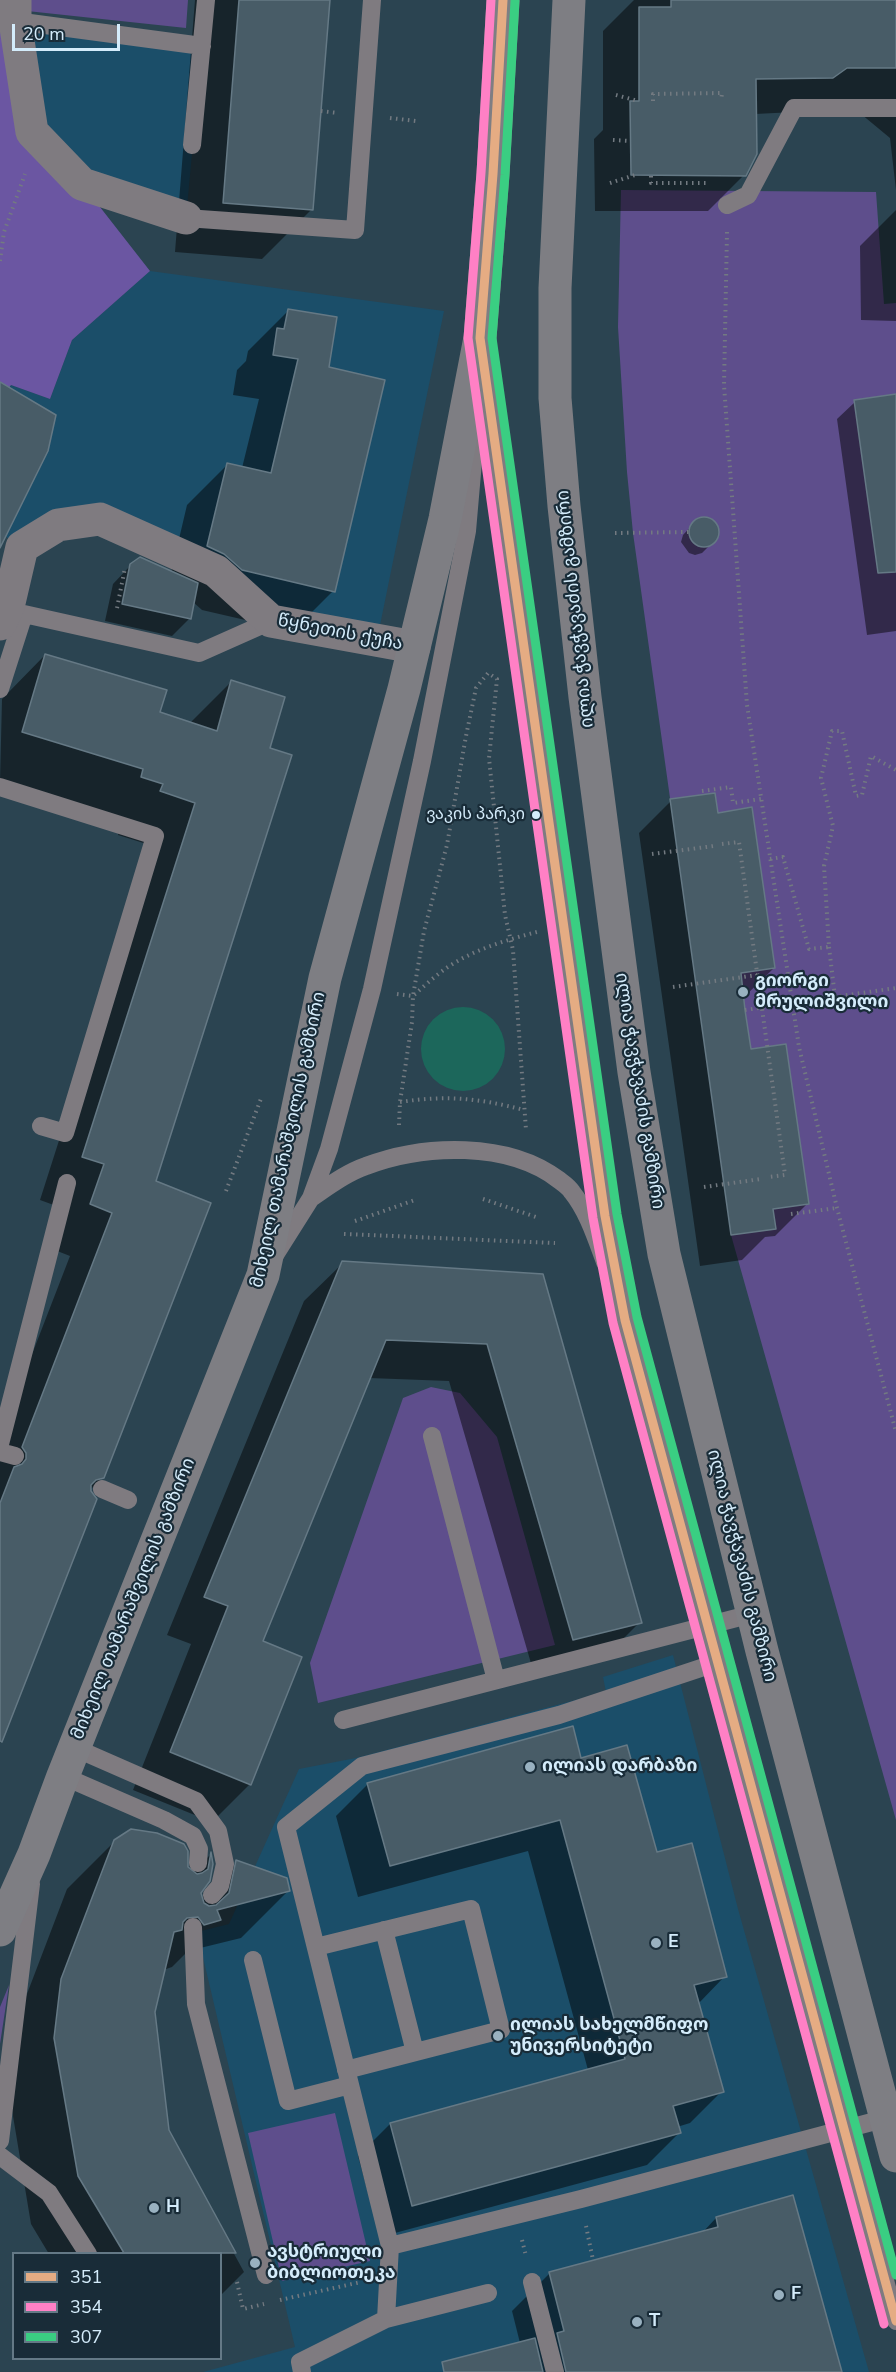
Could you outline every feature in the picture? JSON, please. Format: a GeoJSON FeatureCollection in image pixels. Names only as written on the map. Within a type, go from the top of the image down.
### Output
{"type":"FeatureCollection","features":[{"type":"Feature","properties":{"kind":"main road"},"geometry":{"type":"LineString","coordinates":[[414,647],[445,519],[480,338],[493,174],[503,0]]}},
{"type":"Feature","properties":{"kind":"main road","name":"ილია ჭავჭავაძის გამზირი"},"geometry":{"type":"LineString","coordinates":[[569,0],[555,288],[555,398],[585,697],[634,1072],[664,1254],[752,1614],[896,2156]]}},
{"type":"Feature","properties":{"kind":"main road","name":"მიხეილ თამარაშვილის გამზირი"},"geometry":{"type":"LineString","coordinates":[[0,1930],[34,1854],[263,1275],[325,978],[414,647]]}},
{"type":"Feature","properties":{"kind":"street"},"geometry":{"type":"LineString","coordinates":[[15,10],[32,132],[82,184],[186,218]]}},
{"type":"Feature","properties":{"kind":"street","name":"წყნეთის ქუჩა"},"geometry":{"type":"LineString","coordinates":[[0,624],[8,607],[11,557],[58,525],[100,519],[216,571],[271,621],[414,647]]}},
{"type":"Feature","properties":{"kind":"lane"},"geometry":{"type":"LineString","coordinates":[[192,144],[206,0]]}},
{"type":"Feature","properties":{"kind":"lane"},"geometry":{"type":"LineString","coordinates":[[186,218],[355,230],[372,0]]}},
{"type":"Feature","properties":{"kind":"lane"},"geometry":{"type":"LineString","coordinates":[[15,10],[202,46]]}},
{"type":"Feature","properties":{"kind":"lane"},"geometry":{"type":"LineString","coordinates":[[727,205],[748,195],[794,108],[896,108]]}},
{"type":"Feature","properties":{"kind":"lane"},"geometry":{"type":"LineString","coordinates":[[263,1275],[311,1198],[329,1149],[372,989],[422,761],[466,531],[475,449],[480,338]]}},
{"type":"Feature","properties":{"kind":"lane"},"geometry":{"type":"LineString","coordinates":[[480,338],[605,1216],[625,1320],[896,2321]]}},
{"type":"Feature","properties":{"kind":"lane"},"geometry":{"type":"LineString","coordinates":[[0,688],[24,614],[200,653],[271,621]]}},
{"type":"Feature","properties":{"kind":"lane"},"geometry":{"type":"LineString","coordinates":[[0,787],[155,836],[64,1133],[41,1126]]}},
{"type":"Feature","properties":{"kind":"lane"},"geometry":{"type":"LineString","coordinates":[[311,1198],[350,1173],[398,1155],[438,1150],[473,1151],[518,1157],[544,1168],[571,1190],[587,1217],[597,1241],[625,1320]]}},
{"type":"Feature","properties":{"kind":"lane"},"geometry":{"type":"LineString","coordinates":[[0,1444],[67,1183]]}},
{"type":"Feature","properties":{"kind":"lane"},"geometry":{"type":"LineString","coordinates":[[432,1436],[496,1680]]}},
{"type":"Feature","properties":{"kind":"lane"},"geometry":{"type":"LineString","coordinates":[[102,1489],[128,1500]]}},
{"type":"Feature","properties":{"kind":"lane"},"geometry":{"type":"LineString","coordinates":[[343,1720],[706,1624],[752,1614]]}},
{"type":"Feature","properties":{"kind":"lane"},"geometry":{"type":"LineString","coordinates":[[386,2319],[390,2246],[286,1827],[363,1766],[559,1715],[716,1663]]}},
{"type":"Feature","properties":{"kind":"lane"},"geometry":{"type":"LineString","coordinates":[[69,1762],[193,1836],[198,1849],[198,1863]]}},
{"type":"Feature","properties":{"kind":"lane"},"geometry":{"type":"LineString","coordinates":[[69,1762],[196,1801],[218,1831],[225,1864],[220,1886],[212,1895]]}},
{"type":"Feature","properties":{"kind":"lane","name":"მიხეილ თამარაშვილის გამზირი"},"geometry":{"type":"LineString","coordinates":[[0,2141],[34,1854]]}},
{"type":"Feature","properties":{"kind":"lane"},"geometry":{"type":"LineString","coordinates":[[253,1960],[288,2100],[415,2052],[501,2030],[471,1909],[316,1947]]}},
{"type":"Feature","properties":{"kind":"lane"},"geometry":{"type":"LineString","coordinates":[[193,1927],[196,2004],[266,2275]]}},
{"type":"Feature","properties":{"kind":"lane"},"geometry":{"type":"LineString","coordinates":[[384,1930],[415,2052]]}},
{"type":"Feature","properties":{"kind":"lane"},"geometry":{"type":"LineString","coordinates":[[390,2246],[581,2199],[886,2118]]}},
{"type":"Feature","properties":{"kind":"lane"},"geometry":{"type":"LineString","coordinates":[[0,2156],[50,2193],[87,2252]]}},
{"type":"Feature","properties":{"kind":"lane"},"geometry":{"type":"LineString","coordinates":[[532,2282],[555,2372]]}},
{"type":"Feature","properties":{"kind":"lane"},"geometry":{"type":"LineString","coordinates":[[302,2372],[300,2362],[386,2319],[488,2293]]}},
{"type":"Feature","properties":{"kind":"path"},"geometry":{"type":"LineString","coordinates":[[653,101],[652,94],[722,93],[722,100]]}},
{"type":"Feature","properties":{"kind":"path"},"geometry":{"type":"LineString","coordinates":[[616,95],[638,101]]}},
{"type":"Feature","properties":{"kind":"path"},"geometry":{"type":"LineString","coordinates":[[388,118],[416,121]]}},
{"type":"Feature","properties":{"kind":"path"},"geometry":{"type":"LineString","coordinates":[[0,261],[3,232],[26,173],[32,132]]}},
{"type":"Feature","properties":{"kind":"path"},"geometry":{"type":"LineString","coordinates":[[613,140],[630,141]]}},
{"type":"Feature","properties":{"kind":"path"},"geometry":{"type":"LineString","coordinates":[[610,183],[635,176]]}},
{"type":"Feature","properties":{"kind":"path"},"geometry":{"type":"LineString","coordinates":[[651,176],[651,183],[720,183]]}},
{"type":"Feature","properties":{"kind":"path"},"geometry":{"type":"LineString","coordinates":[[727,205],[724,385],[747,705],[799,1047],[837,1208],[896,1432]]}},
{"type":"Feature","properties":{"kind":"path"},"geometry":{"type":"LineString","coordinates":[[615,533],[689,532]]}},
{"type":"Feature","properties":{"kind":"path"},"geometry":{"type":"LineString","coordinates":[[117,607],[121,588]]}},
{"type":"Feature","properties":{"kind":"path"},"geometry":{"type":"LineString","coordinates":[[399,1125],[400,1102],[412,1022],[413,996],[424,931],[447,845],[476,688],[488,673],[496,679],[489,758],[505,915],[513,950],[526,1130]]}},
{"type":"Feature","properties":{"kind":"path"},"geometry":{"type":"LineString","coordinates":[[835,997],[824,866],[833,826],[821,778],[832,731],[842,731],[856,796],[862,795],[871,756],[896,770]]}},
{"type":"Feature","properties":{"kind":"path"},"geometry":{"type":"LineString","coordinates":[[702,791],[731,787],[733,803],[761,799]]}},
{"type":"Feature","properties":{"kind":"path"},"geometry":{"type":"LineString","coordinates":[[722,844],[739,842],[758,975],[785,1175],[769,1178]]}},
{"type":"Feature","properties":{"kind":"path"},"geometry":{"type":"LineString","coordinates":[[652,854],[714,846]]}},
{"type":"Feature","properties":{"kind":"path"},"geometry":{"type":"LineString","coordinates":[[770,859],[783,857],[808,949],[829,947]]}},
{"type":"Feature","properties":{"kind":"path"},"geometry":{"type":"LineString","coordinates":[[393,994],[413,996],[446,968],[510,939],[543,930]]}},
{"type":"Feature","properties":{"kind":"path"},"geometry":{"type":"LineString","coordinates":[[673,987],[758,975]]}},
{"type":"Feature","properties":{"kind":"path"},"geometry":{"type":"LineString","coordinates":[[745,1010],[896,988]]}},
{"type":"Feature","properties":{"kind":"path"},"geometry":{"type":"LineString","coordinates":[[226,1191],[264,1089]]}},
{"type":"Feature","properties":{"kind":"path"},"geometry":{"type":"LineString","coordinates":[[400,1102],[431,1097],[464,1097],[524,1110]]}},
{"type":"Feature","properties":{"kind":"path"},"geometry":{"type":"LineString","coordinates":[[704,1187],[760,1179]]}},
{"type":"Feature","properties":{"kind":"path"},"geometry":{"type":"LineString","coordinates":[[483,1199],[539,1218]]}},
{"type":"Feature","properties":{"kind":"path"},"geometry":{"type":"LineString","coordinates":[[354,1221],[415,1200]]}},
{"type":"Feature","properties":{"kind":"path"},"geometry":{"type":"LineString","coordinates":[[790,1215],[837,1208]]}},
{"type":"Feature","properties":{"kind":"path"},"geometry":{"type":"LineString","coordinates":[[344,1234],[555,1243]]}},
{"type":"Feature","properties":{"kind":"path"},"geometry":{"type":"LineString","coordinates":[[581,2199],[593,2260]]}},
{"type":"Feature","properties":{"kind":"path"},"geometry":{"type":"LineString","coordinates":[[276,2301],[388,2275]]}},
{"type":"Feature","properties":{"kind":"path"},"geometry":{"type":"LineString","coordinates":[[236,2277],[243,2308],[265,2303]]}},
{"type":"Feature","properties":{"kind":"shaded area"},"geometry":{"type":"Polygon","coordinates":[[[0,0],[32,132],[82,184],[150,271],[72,340],[50,399],[11,385],[0,400],[0,0]]]}},
{"type":"Feature","properties":{"kind":"shaded area"},"geometry":{"type":"Polygon","coordinates":[[[28,0],[188,0],[186,28],[27,11],[28,0]]]}},
{"type":"Feature","properties":{"kind":"shaded area"},"geometry":{"type":"Polygon","coordinates":[[[15,21],[202,46],[186,218],[82,184],[32,132],[15,21]]]}},
{"type":"Feature","properties":{"kind":"shaded area"},"geometry":{"type":"Polygon","coordinates":[[[621,190],[876,192],[884,304],[896,303],[896,1820],[731,1235],[633,533],[618,327],[621,190]]]}},
{"type":"Feature","properties":{"kind":"shaded area"},"geometry":{"type":"Polygon","coordinates":[[[150,271],[444,311],[377,640],[271,621],[100,519],[22,547],[0,533],[0,400],[11,385],[50,399],[72,340],[150,271]]]}},
{"type":"Feature","properties":{"kind":"shaded area"},"geometry":{"type":"Polygon","coordinates":[[[463,1007],[479,1010],[493,1019],[502,1033],[505,1049],[502,1065],[493,1079],[479,1088],[463,1091],[447,1088],[433,1079],[424,1065],[421,1049],[424,1033],[433,1019],[447,1010],[463,1007]]]}},
{"type":"Feature","properties":{"kind":"shaded area"},"geometry":{"type":"Polygon","coordinates":[[[431,1387],[460,1393],[497,1437],[555,1645],[318,1703],[310,1663],[403,1398],[431,1387]]]}},
{"type":"Feature","properties":{"kind":"shaded area","name":"ილიას სახელმწიფო უნივერსიტეტი"},"geometry":{"type":"Polygon","coordinates":[[[673,1655],[738,1909],[869,2372],[203,2372],[295,2347],[197,1932],[229,1924],[299,1769],[356,1758],[606,1692],[603,1677],[673,1655]]]}},
{"type":"Feature","properties":{"kind":"shaded area"},"geometry":{"type":"Polygon","coordinates":[[[9,1985],[0,2044],[0,2007],[9,1985]]]}},
{"type":"Feature","properties":{"kind":"shaded area"},"geometry":{"type":"Polygon","coordinates":[[[335,2113],[370,2261],[282,2281],[248,2133],[335,2113]]]}},
{"type":"Feature","properties":{"kind":"building"},"geometry":{"type":"Polygon","coordinates":[[[239,0],[330,0],[313,210],[223,203],[239,0]]]}},
{"type":"Feature","properties":{"kind":"building"},"geometry":{"type":"Polygon","coordinates":[[[671,0],[896,0],[896,68],[847,68],[833,78],[756,79],[757,154],[746,176],[631,175],[630,101],[639,101],[639,7],[671,7],[671,0]]]}},
{"type":"Feature","properties":{"kind":"building"},"geometry":{"type":"Polygon","coordinates":[[[288,309],[337,317],[329,367],[385,380],[335,592],[242,570],[224,554],[207,546],[227,463],[271,473],[298,359],[273,355],[277,328],[284,329],[288,309]]]}},
{"type":"Feature","properties":{"kind":"building"},"geometry":{"type":"Polygon","coordinates":[[[0,382],[56,415],[48,451],[0,548],[0,382]]]}},
{"type":"Feature","properties":{"kind":"building"},"geometry":{"type":"Polygon","coordinates":[[[896,394],[896,572],[878,573],[854,400],[896,394]]]}},
{"type":"Feature","properties":{"kind":"building"},"geometry":{"type":"Polygon","coordinates":[[[704,517],[710,518],[718,526],[718,538],[710,546],[704,547],[698,546],[690,538],[689,532],[690,526],[698,518],[704,517]]]}},
{"type":"Feature","properties":{"kind":"building"},"geometry":{"type":"Polygon","coordinates":[[[140,557],[198,583],[191,619],[122,604],[130,564],[140,557]]]}},
{"type":"Feature","properties":{"kind":"building"},"geometry":{"type":"Polygon","coordinates":[[[45,654],[167,690],[160,712],[217,731],[231,680],[285,697],[270,748],[292,755],[156,1181],[211,1203],[104,1478],[96,1480],[91,1485],[91,1491],[97,1499],[2,1742],[0,1741],[0,1503],[14,1467],[22,1464],[26,1459],[26,1453],[22,1447],[112,1213],[90,1204],[104,1164],[82,1157],[195,803],[160,791],[163,784],[141,777],[143,769],[22,732],[45,654]]]}},
{"type":"Feature","properties":{"kind":"building"},"geometry":{"type":"Polygon","coordinates":[[[715,793],[718,813],[752,807],[775,968],[741,973],[745,1010],[751,1049],[786,1044],[809,1204],[773,1209],[776,1229],[731,1235],[670,799],[715,793]]]}},
{"type":"Feature","properties":{"kind":"building"},"geometry":{"type":"Polygon","coordinates":[[[342,1261],[543,1274],[642,1623],[573,1640],[487,1344],[386,1340],[263,1641],[302,1657],[251,1785],[170,1752],[228,1606],[204,1597],[342,1261]]]}},
{"type":"Feature","properties":{"kind":"building","name":"E"},"geometry":{"type":"Polygon","coordinates":[[[573,1726],[581,1758],[627,1745],[657,1852],[692,1843],[727,1977],[694,1985],[724,2092],[673,2106],[681,2133],[412,2206],[390,2123],[625,2059],[560,1820],[390,1866],[367,1783],[573,1726]]]}},
{"type":"Feature","properties":{"kind":"building"},"geometry":{"type":"Polygon","coordinates":[[[131,1829],[157,1833],[184,1844],[188,1851],[188,1867],[197,1874],[208,1869],[211,1852],[213,1864],[210,1881],[201,1893],[204,1903],[209,1906],[216,1905],[229,1893],[236,1860],[287,1878],[290,1891],[217,1910],[221,1920],[204,1925],[198,1917],[187,1918],[183,1922],[182,1930],[174,1932],[155,2012],[169,2130],[236,2253],[123,2252],[78,2176],[54,2038],[61,1979],[114,1840],[131,1829]]]}},
{"type":"Feature","properties":{"kind":"building"},"geometry":{"type":"Polygon","coordinates":[[[793,2195],[842,2372],[566,2372],[557,2333],[564,2331],[549,2272],[718,2227],[716,2217],[793,2195]]]}},
{"type":"Feature","properties":{"kind":"building"},"geometry":{"type":"Polygon","coordinates":[[[535,2338],[543,2372],[444,2372],[442,2362],[535,2338]]]}},
{"type":"Feature","properties":{"kind":"transit line","name":"354"},"geometry":{"type":"LineString","coordinates":[[491,0],[468,338],[593,1218],[613,1323],[884,2324]]}},
{"type":"Feature","properties":{"kind":"transit line","name":"351"},"geometry":{"type":"LineString","coordinates":[[503,0],[493,174],[480,338],[605,1216],[625,1320],[896,2321]]}},
{"type":"Feature","properties":{"kind":"transit line","name":"307"},"geometry":{"type":"LineString","coordinates":[[515,1],[505,175],[492,338],[617,1214],[637,1317],[896,2275]]}},
{"type":"Feature","properties":{"kind":"place","name":"ვაკის პარკი"},"geometry":{"type":"Point","coordinates":[536,815]}},
{"type":"Feature","properties":{"kind":"place","name":"გიორგი მრულიშვილი"},"geometry":{"type":"Point","coordinates":[743,992]}},
{"type":"Feature","properties":{"kind":"place","name":"ილიას დარბაზი"},"geometry":{"type":"Point","coordinates":[530,1767]}},
{"type":"Feature","properties":{"kind":"place","name":"E"},"geometry":{"type":"Point","coordinates":[656,1943]}},
{"type":"Feature","properties":{"kind":"place","name":"ილიას სახელმწიფო უნივერსიტეტი"},"geometry":{"type":"Point","coordinates":[498,2036]}},
{"type":"Feature","properties":{"kind":"place","name":"H"},"geometry":{"type":"Point","coordinates":[154,2208]}},
{"type":"Feature","properties":{"kind":"place","name":"ავსტრიული ბიბლიოთეკა"},"geometry":{"type":"Point","coordinates":[255,2263]}},
{"type":"Feature","properties":{"kind":"place","name":"F"},"geometry":{"type":"Point","coordinates":[779,2295]}},
{"type":"Feature","properties":{"kind":"place","name":"T"},"geometry":{"type":"Point","coordinates":[637,2322]}}]}
